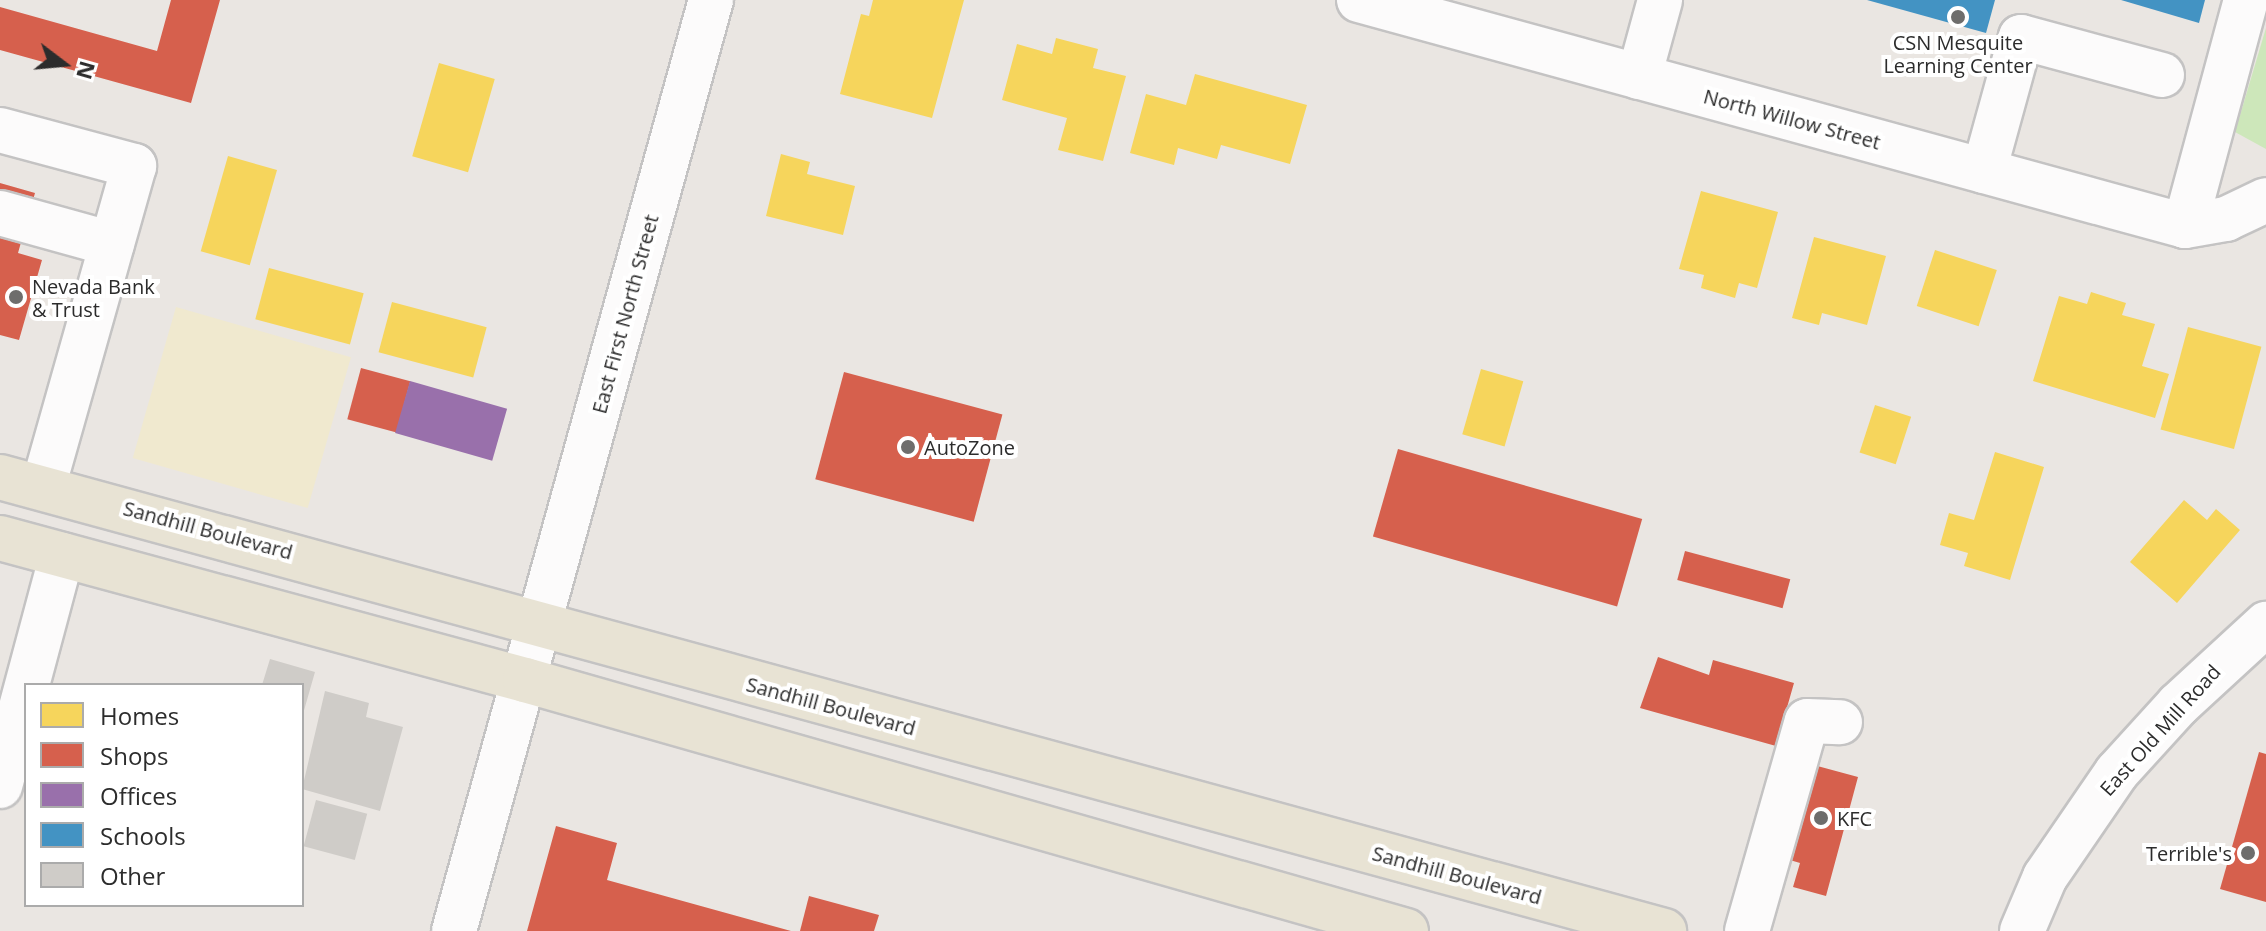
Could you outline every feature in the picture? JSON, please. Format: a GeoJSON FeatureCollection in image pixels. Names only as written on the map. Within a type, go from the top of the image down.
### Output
{"type":"FeatureCollection","features":[{"type":"Feature","properties":{"kind":"main road"},"geometry":{"type":"LineString","coordinates":[[0,470],[44,485]]}},
{"type":"Feature","properties":{"kind":"main road","name":"Sandhill Boulevard"},"geometry":{"type":"LineString","coordinates":[[0,477],[44,485],[539,628],[1664,931]]}},
{"type":"Feature","properties":{"kind":"main road"},"geometry":{"type":"LineString","coordinates":[[0,538],[525,680],[1406,931]]}},
{"type":"Feature","properties":{"kind":"main road"},"geometry":{"type":"LineString","coordinates":[[1072,835],[1113,802],[1326,860],[1379,854]]}},
{"type":"Feature","properties":{"kind":"street","name":"East First North Street"},"geometry":{"type":"LineString","coordinates":[[525,680],[711,0]]}},
{"type":"Feature","properties":{"kind":"street","name":"North Willow Street"},"geometry":{"type":"LineString","coordinates":[[1359,0],[1984,171],[2205,223]]}},
{"type":"Feature","properties":{"kind":"street"},"geometry":{"type":"LineString","coordinates":[[1639,77],[1660,0]]}},
{"type":"Feature","properties":{"kind":"street"},"geometry":{"type":"LineString","coordinates":[[2205,223],[2246,0]]}},
{"type":"Feature","properties":{"kind":"street"},"geometry":{"type":"LineString","coordinates":[[1984,171],[2021,37],[2162,75]]}},
{"type":"Feature","properties":{"kind":"street"},"geometry":{"type":"LineString","coordinates":[[0,130],[134,166],[44,485]]}},
{"type":"Feature","properties":{"kind":"street"},"geometry":{"type":"LineString","coordinates":[[2205,223],[2266,200]]}},
{"type":"Feature","properties":{"kind":"street"},"geometry":{"type":"LineString","coordinates":[[0,213],[112,244]]}},
{"type":"Feature","properties":{"kind":"street"},"geometry":{"type":"LineString","coordinates":[[0,786],[14,666],[62,555]]}},
{"type":"Feature","properties":{"kind":"street","name":"East Old Mill Road"},"geometry":{"type":"LineString","coordinates":[[2022,931],[2045,877],[2117,772],[2188,695],[2266,624]]}},
{"type":"Feature","properties":{"kind":"street"},"geometry":{"type":"LineString","coordinates":[[454,931],[525,680]]}},
{"type":"Feature","properties":{"kind":"street"},"geometry":{"type":"LineString","coordinates":[[1747,931],[1807,721],[1840,722]]}},
{"type":"Feature","properties":{"kind":"green space"},"geometry":{"type":"Polygon","coordinates":[[[2266,28],[2266,149],[2235,132],[2266,28]]]}},
{"type":"Feature","properties":{"kind":"sand"},"geometry":{"type":"Polygon","coordinates":[[[176,307],[351,357],[308,508],[133,458],[176,307]]]}},
{"type":"Feature","properties":{"kind":"building: Homes"},"geometry":{"type":"Polygon","coordinates":[[[873,0],[964,0],[932,118],[840,94],[861,14],[869,16],[873,0]]]}},
{"type":"Feature","properties":{"kind":"building: Homes"},"geometry":{"type":"Polygon","coordinates":[[[1056,38],[1098,49],[1093,68],[1126,76],[1103,161],[1058,150],[1067,118],[1002,100],[1017,44],[1052,54],[1056,38]]]}},
{"type":"Feature","properties":{"kind":"building: Homes"},"geometry":{"type":"Polygon","coordinates":[[[439,63],[495,79],[468,172],[412,156],[439,63]]]}},
{"type":"Feature","properties":{"kind":"building: Homes"},"geometry":{"type":"Polygon","coordinates":[[[1195,74],[1307,105],[1290,164],[1221,145],[1217,159],[1178,148],[1174,165],[1130,153],[1146,94],[1186,105],[1195,74]]]}},
{"type":"Feature","properties":{"kind":"building: Homes"},"geometry":{"type":"Polygon","coordinates":[[[781,154],[810,162],[807,174],[855,186],[843,235],[766,216],[781,154]]]}},
{"type":"Feature","properties":{"kind":"building: Homes"},"geometry":{"type":"Polygon","coordinates":[[[228,156],[277,170],[250,265],[201,251],[228,156]]]}},
{"type":"Feature","properties":{"kind":"building: Homes"},"geometry":{"type":"Polygon","coordinates":[[[1701,191],[1778,212],[1757,288],[1739,283],[1735,298],[1701,288],[1704,275],[1679,269],[1701,191]]]}},
{"type":"Feature","properties":{"kind":"building: Homes"},"geometry":{"type":"Polygon","coordinates":[[[1814,237],[1886,256],[1867,325],[1822,313],[1819,325],[1792,318],[1814,237]]]}},
{"type":"Feature","properties":{"kind":"building: Homes"},"geometry":{"type":"Polygon","coordinates":[[[1935,250],[1997,270],[1979,326],[1917,306],[1935,250]]]}},
{"type":"Feature","properties":{"kind":"building: Homes"},"geometry":{"type":"Polygon","coordinates":[[[269,268],[364,293],[350,345],[255,319],[269,268]]]}},
{"type":"Feature","properties":{"kind":"building: Homes"},"geometry":{"type":"Polygon","coordinates":[[[2091,292],[2126,303],[2122,315],[2155,324],[2142,366],[2169,374],[2155,418],[2033,381],[2059,296],[2087,304],[2091,292]]]}},
{"type":"Feature","properties":{"kind":"building: Homes"},"geometry":{"type":"Polygon","coordinates":[[[392,302],[487,327],[473,378],[379,352],[392,302]]]}},
{"type":"Feature","properties":{"kind":"building: Homes"},"geometry":{"type":"Polygon","coordinates":[[[2188,327],[2261,347],[2234,449],[2161,429],[2188,327]]]}},
{"type":"Feature","properties":{"kind":"building: Homes"},"geometry":{"type":"Polygon","coordinates":[[[1481,369],[1523,381],[1505,446],[1462,434],[1481,369]]]}},
{"type":"Feature","properties":{"kind":"building: Homes"},"geometry":{"type":"Polygon","coordinates":[[[1875,405],[1911,417],[1896,464],[1860,453],[1875,405]]]}},
{"type":"Feature","properties":{"kind":"building: Homes"},"geometry":{"type":"Polygon","coordinates":[[[1995,452],[2044,467],[2010,580],[1964,566],[1968,553],[1940,545],[1949,513],[1974,520],[1995,452]]]}},
{"type":"Feature","properties":{"kind":"building: Homes"},"geometry":{"type":"Polygon","coordinates":[[[2184,500],[2207,520],[2216,509],[2240,530],[2177,603],[2130,562],[2184,500]]]}},
{"type":"Feature","properties":{"kind":"building: Shops"},"geometry":{"type":"Polygon","coordinates":[[[171,0],[220,0],[191,103],[0,50],[0,7],[157,51],[171,0]]]}},
{"type":"Feature","properties":{"kind":"building: Shops","name":"Nevada Bank & Trust"},"geometry":{"type":"Polygon","coordinates":[[[0,183],[35,193],[18,253],[42,260],[19,340],[0,335],[0,183]]]}},
{"type":"Feature","properties":{"kind":"building: Shops"},"geometry":{"type":"Polygon","coordinates":[[[361,368],[410,381],[397,432],[347,419],[361,368]]]}},
{"type":"Feature","properties":{"kind":"building: Shops","name":"AutoZone"},"geometry":{"type":"Polygon","coordinates":[[[844,372],[1002,414],[974,522],[815,479],[844,372]]]}},
{"type":"Feature","properties":{"kind":"building: Shops"},"geometry":{"type":"Polygon","coordinates":[[[1398,449],[1642,519],[1617,606],[1373,536],[1398,449]]]}},
{"type":"Feature","properties":{"kind":"building: Shops"},"geometry":{"type":"Polygon","coordinates":[[[1685,551],[1790,579],[1783,608],[1677,580],[1685,551]]]}},
{"type":"Feature","properties":{"kind":"building: Shops"},"geometry":{"type":"Polygon","coordinates":[[[1658,657],[1709,675],[1713,660],[1794,683],[1776,746],[1640,708],[1658,657]]]}},
{"type":"Feature","properties":{"kind":"building: Shops","name":"Terrible's"},"geometry":{"type":"Polygon","coordinates":[[[2259,752],[2266,754],[2266,902],[2220,889],[2259,752]]]}},
{"type":"Feature","properties":{"kind":"building: Shops","name":"KFC"},"geometry":{"type":"Polygon","coordinates":[[[1810,764],[1858,777],[1826,896],[1793,887],[1800,863],[1783,858],[1810,764]]]}},
{"type":"Feature","properties":{"kind":"building: Shops"},"geometry":{"type":"Polygon","coordinates":[[[556,826],[617,843],[607,880],[791,931],[527,931],[556,826]]]}},
{"type":"Feature","properties":{"kind":"building: Shops"},"geometry":{"type":"Polygon","coordinates":[[[809,896],[879,915],[874,931],[800,931],[809,896]]]}},
{"type":"Feature","properties":{"kind":"building: Offices"},"geometry":{"type":"Polygon","coordinates":[[[410,381],[507,409],[492,461],[395,433],[410,381]]]}},
{"type":"Feature","properties":{"kind":"building: Schools","name":"CSN Mesquite Learning Center"},"geometry":{"type":"Polygon","coordinates":[[[1867,0],[1995,0],[1986,33],[1867,0]]]}},
{"type":"Feature","properties":{"kind":"building: Schools"},"geometry":{"type":"Polygon","coordinates":[[[2121,0],[2205,0],[2199,23],[2121,0]]]}},
{"type":"Feature","properties":{"kind":"building: Other"},"geometry":{"type":"Polygon","coordinates":[[[270,659],[315,672],[304,710],[304,683],[263,683],[270,659]]]}},
{"type":"Feature","properties":{"kind":"building: Other"},"geometry":{"type":"Polygon","coordinates":[[[325,691],[369,703],[366,717],[403,727],[380,811],[304,790],[325,691]]]}},
{"type":"Feature","properties":{"kind":"building: Other"},"geometry":{"type":"Polygon","coordinates":[[[316,800],[367,814],[355,860],[304,846],[316,800]]]}},
{"type":"Feature","properties":{"kind":"place","name":"CSN Mesquite Learning Center"},"geometry":{"type":"Point","coordinates":[1958,17]}},
{"type":"Feature","properties":{"kind":"place","name":"Nevada Bank & Trust"},"geometry":{"type":"Point","coordinates":[16,297]}},
{"type":"Feature","properties":{"kind":"place","name":"AutoZone"},"geometry":{"type":"Point","coordinates":[908,447]}},
{"type":"Feature","properties":{"kind":"place","name":"KFC"},"geometry":{"type":"Point","coordinates":[1821,818]}},
{"type":"Feature","properties":{"kind":"place","name":"Terrible's"},"geometry":{"type":"Point","coordinates":[2248,853]}}]}
